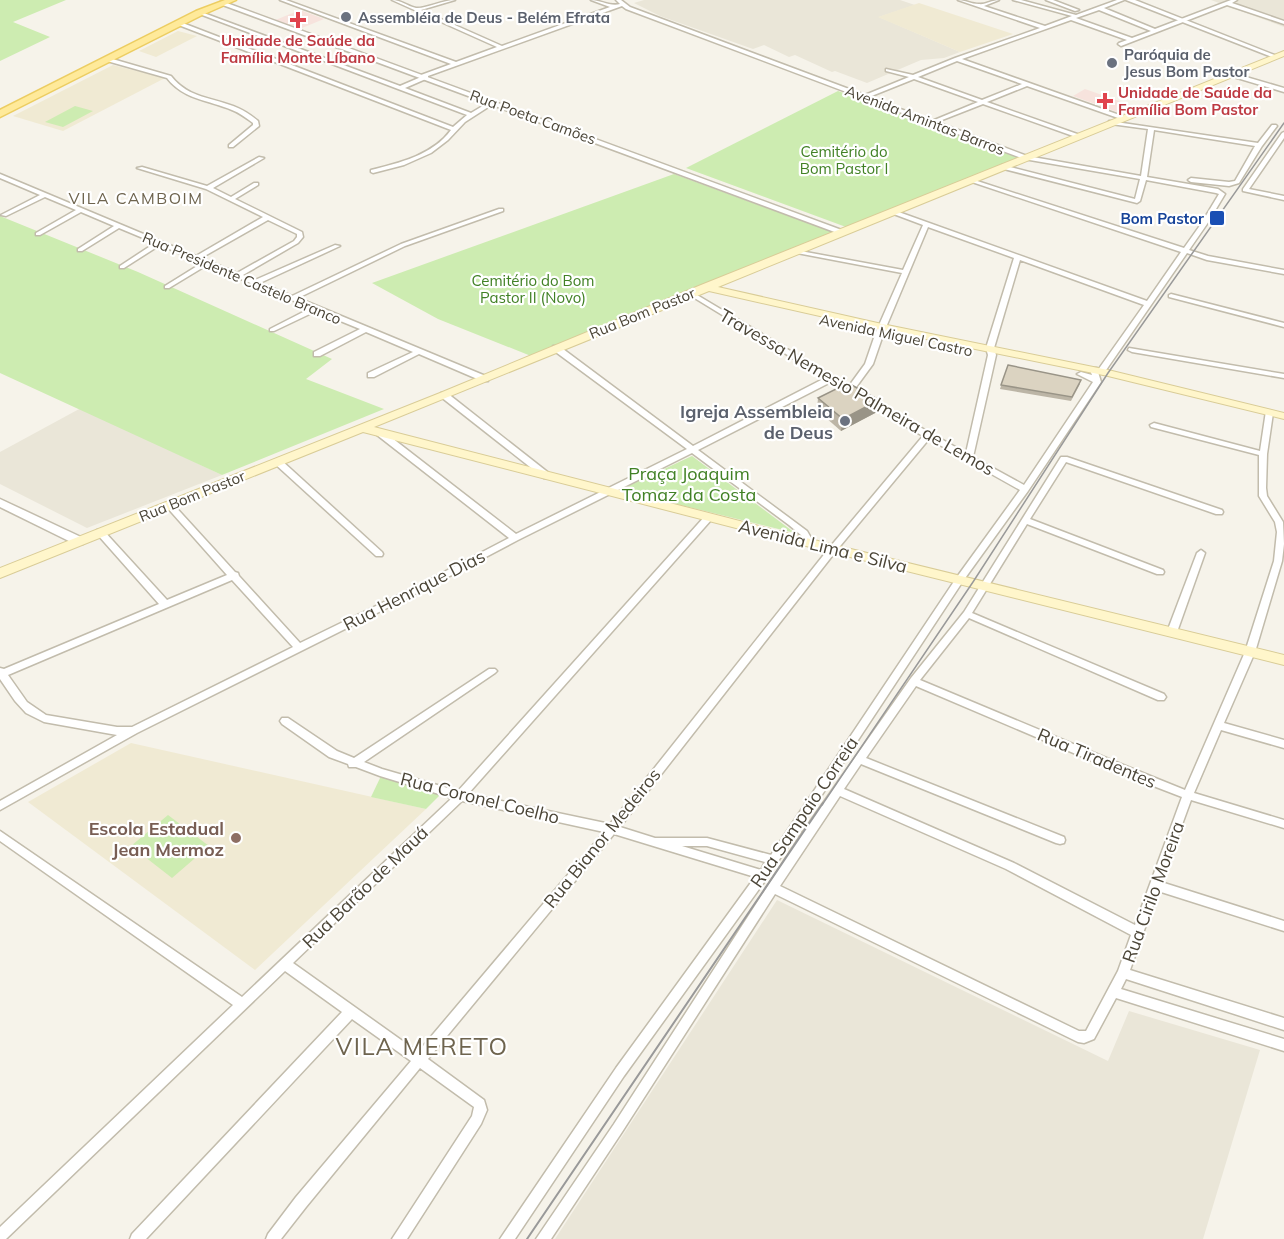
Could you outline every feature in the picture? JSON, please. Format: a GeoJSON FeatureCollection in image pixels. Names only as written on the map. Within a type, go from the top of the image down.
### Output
{"type":"FeatureCollection","features":[{"type":"Feature","properties":{"kind":"main road"},"geometry":{"type":"LineString","coordinates":[[0,106],[186,11],[232,0]]}},
{"type":"Feature","properties":{"kind":"main road"},"geometry":{"type":"LineString","coordinates":[[0,114],[218,2]]}},
{"type":"Feature","properties":{"kind":"main road"},"geometry":{"type":"LineString","coordinates":[[129,40],[139,43]]}},
{"type":"Feature","properties":{"kind":"main road","name":"Rua Bom Pastor"},"geometry":{"type":"LineString","coordinates":[[0,573],[485,379],[698,290],[1279,55]]}},
{"type":"Feature","properties":{"kind":"main road","name":"Avenida Miguel Castro"},"geometry":{"type":"LineString","coordinates":[[698,290],[1097,374]]}},
{"type":"Feature","properties":{"kind":"main road"},"geometry":{"type":"LineString","coordinates":[[1097,374],[1284,416]]}},
{"type":"Feature","properties":{"kind":"main road","name":"Avenida Lima e Silva"},"geometry":{"type":"LineString","coordinates":[[362,428],[833,549],[987,585],[1284,660]]}},
{"type":"Feature","properties":{"kind":"street"},"geometry":{"type":"LineString","coordinates":[[282,0],[456,64]]}},
{"type":"Feature","properties":{"kind":"street"},"geometry":{"type":"LineString","coordinates":[[394,0],[502,48]]}},
{"type":"Feature","properties":{"kind":"street"},"geometry":{"type":"LineString","coordinates":[[416,10],[453,0]]}},
{"type":"Feature","properties":{"kind":"street","name":"Avenida Amintas Barros"},"geometry":{"type":"LineString","coordinates":[[593,0],[619,4],[865,97],[1030,156],[1144,175],[1218,191]]}},
{"type":"Feature","properties":{"kind":"street"},"geometry":{"type":"LineString","coordinates":[[962,0],[1043,27]]}},
{"type":"Feature","properties":{"kind":"street"},"geometry":{"type":"LineString","coordinates":[[980,6],[997,0]]}},
{"type":"Feature","properties":{"kind":"street"},"geometry":{"type":"LineString","coordinates":[[1015,0],[1073,16],[1133,40]]}},
{"type":"Feature","properties":{"kind":"street"},"geometry":{"type":"LineString","coordinates":[[1048,0],[1084,13]]}},
{"type":"Feature","properties":{"kind":"street"},"geometry":{"type":"LineString","coordinates":[[865,97],[957,59],[1122,0]]}},
{"type":"Feature","properties":{"kind":"street"},"geometry":{"type":"LineString","coordinates":[[1129,0],[1279,55]]}},
{"type":"Feature","properties":{"kind":"street"},"geometry":{"type":"LineString","coordinates":[[1220,0],[1284,23]]}},
{"type":"Feature","properties":{"kind":"street"},"geometry":{"type":"LineString","coordinates":[[1122,44],[1235,0]]}},
{"type":"Feature","properties":{"kind":"street","name":"Rua Poeta Camões"},"geometry":{"type":"LineString","coordinates":[[218,2],[843,232]]}},
{"type":"Feature","properties":{"kind":"street"},"geometry":{"type":"LineString","coordinates":[[400,88],[456,64],[619,4]]}},
{"type":"Feature","properties":{"kind":"street"},"geometry":{"type":"LineString","coordinates":[[1099,8],[1156,31]]}},
{"type":"Feature","properties":{"kind":"street"},"geometry":{"type":"LineString","coordinates":[[199,13],[472,115]]}},
{"type":"Feature","properties":{"kind":"street"},"geometry":{"type":"LineString","coordinates":[[178,23],[454,129]]}},
{"type":"Feature","properties":{"kind":"street"},"geometry":{"type":"LineString","coordinates":[[957,59],[1123,118]]}},
{"type":"Feature","properties":{"kind":"street"},"geometry":{"type":"LineString","coordinates":[[108,60],[169,77],[174,86],[201,100],[235,108],[256,122],[256,126],[231,146]]}},
{"type":"Feature","properties":{"kind":"street"},"geometry":{"type":"LineString","coordinates":[[895,67],[905,74]]}},
{"type":"Feature","properties":{"kind":"street"},"geometry":{"type":"LineString","coordinates":[[888,70],[1078,136]]}},
{"type":"Feature","properties":{"kind":"street"},"geometry":{"type":"LineString","coordinates":[[1229,74],[1284,90]]}},
{"type":"Feature","properties":{"kind":"street"},"geometry":{"type":"LineString","coordinates":[[933,122],[1026,84]]}},
{"type":"Feature","properties":{"kind":"street"},"geometry":{"type":"LineString","coordinates":[[373,171],[402,164],[424,155],[447,139],[454,129],[472,115],[493,102]]}},
{"type":"Feature","properties":{"kind":"street"},"geometry":{"type":"LineString","coordinates":[[1111,122],[1259,144],[1274,126]]}},
{"type":"Feature","properties":{"kind":"street"},"geometry":{"type":"LineString","coordinates":[[1002,167],[1137,201],[1144,175],[1151,128]]}},
{"type":"Feature","properties":{"kind":"street"},"geometry":{"type":"LineString","coordinates":[[1284,134],[1245,190],[1284,198]]}},
{"type":"Feature","properties":{"kind":"street","name":"Avenida Amintas Barros"},"geometry":{"type":"LineString","coordinates":[[1144,175],[1229,184],[1237,182],[1259,144]]}},
{"type":"Feature","properties":{"kind":"street"},"geometry":{"type":"LineString","coordinates":[[1276,146],[1284,148]]}},
{"type":"Feature","properties":{"kind":"street"},"geometry":{"type":"LineString","coordinates":[[208,188],[261,158]]}},
{"type":"Feature","properties":{"kind":"street"},"geometry":{"type":"LineString","coordinates":[[140,168],[208,188],[300,233],[300,237],[237,276]]}},
{"type":"Feature","properties":{"kind":"street"},"geometry":{"type":"LineString","coordinates":[[0,183],[4,178]]}},
{"type":"Feature","properties":{"kind":"street","name":"Rua Presidente Castelo Branco"},"geometry":{"type":"LineString","coordinates":[[4,178],[485,379]]}},
{"type":"Feature","properties":{"kind":"street"},"geometry":{"type":"LineString","coordinates":[[969,180],[1208,258],[1284,272]]}},
{"type":"Feature","properties":{"kind":"street","name":"Avenida Amintas Barros"},"geometry":{"type":"LineString","coordinates":[[1197,181],[1218,191]]}},
{"type":"Feature","properties":{"kind":"street"},"geometry":{"type":"LineString","coordinates":[[231,199],[256,184]]}},
{"type":"Feature","properties":{"kind":"street","name":"Rua Sampaio Correia"},"geometry":{"type":"LineString","coordinates":[[507,1239],[620,1072],[763,875],[960,579],[1025,489],[1097,374],[1204,224],[1222,194],[1218,191]]}},
{"type":"Feature","properties":{"kind":"street"},"geometry":{"type":"LineString","coordinates":[[4,215],[44,195]]}},
{"type":"Feature","properties":{"kind":"street"},"geometry":{"type":"LineString","coordinates":[[38,234],[80,210]]}},
{"type":"Feature","properties":{"kind":"street"},"geometry":{"type":"LineString","coordinates":[[291,298],[403,245],[501,210]]}},
{"type":"Feature","properties":{"kind":"street"},"geometry":{"type":"LineString","coordinates":[[893,212],[1149,304]]}},
{"type":"Feature","properties":{"kind":"street"},"geometry":{"type":"LineString","coordinates":[[196,258],[267,218]]}},
{"type":"Feature","properties":{"kind":"street"},"geometry":{"type":"LineString","coordinates":[[850,390],[869,364],[881,329],[926,224]]}},
{"type":"Feature","properties":{"kind":"street"},"geometry":{"type":"LineString","coordinates":[[80,250],[118,226]]}},
{"type":"Feature","properties":{"kind":"street"},"geometry":{"type":"LineString","coordinates":[[122,267],[159,243]]}},
{"type":"Feature","properties":{"kind":"street"},"geometry":{"type":"LineString","coordinates":[[254,283],[337,246]]}},
{"type":"Feature","properties":{"kind":"street"},"geometry":{"type":"LineString","coordinates":[[797,251],[905,272]]}},
{"type":"Feature","properties":{"kind":"street"},"geometry":{"type":"LineString","coordinates":[[969,458],[991,352],[1018,256]]}},
{"type":"Feature","properties":{"kind":"street"},"geometry":{"type":"LineString","coordinates":[[167,286],[206,263]]}},
{"type":"Feature","properties":{"kind":"street","name":"Travessa Nemesio Palmeira de Lemos"},"geometry":{"type":"LineString","coordinates":[[698,290],[830,379],[1025,489]]}},
{"type":"Feature","properties":{"kind":"street"},"geometry":{"type":"LineString","coordinates":[[1171,296],[1284,325]]}},
{"type":"Feature","properties":{"kind":"street"},"geometry":{"type":"LineString","coordinates":[[272,330],[315,309]]}},
{"type":"Feature","properties":{"kind":"street"},"geometry":{"type":"LineString","coordinates":[[317,354],[364,330]]}},
{"type":"Feature","properties":{"kind":"street"},"geometry":{"type":"LineString","coordinates":[[556,348],[792,522],[804,533],[810,543]]}},
{"type":"Feature","properties":{"kind":"street"},"geometry":{"type":"LineString","coordinates":[[1132,350],[1284,376]]}},
{"type":"Feature","properties":{"kind":"street"},"geometry":{"type":"LineString","coordinates":[[371,375],[418,352]]}},
{"type":"Feature","properties":{"kind":"street","name":"Rua Henrique Dias"},"geometry":{"type":"LineString","coordinates":[[0,806],[134,730],[424,586],[514,538],[830,379]]}},
{"type":"Feature","properties":{"kind":"street"},"geometry":{"type":"LineString","coordinates":[[444,395],[549,477]]}},
{"type":"Feature","properties":{"kind":"street","name":"Rua Cirilo Moreira"},"geometry":{"type":"LineString","coordinates":[[773,888],[1081,1037],[1090,1035],[1123,973],[1188,795],[1220,726],[1250,652],[1278,561],[1281,532],[1263,496],[1263,454],[1269,413]]}},
{"type":"Feature","properties":{"kind":"street"},"geometry":{"type":"LineString","coordinates":[[1154,425],[1263,454]]}},
{"type":"Feature","properties":{"kind":"street"},"geometry":{"type":"LineString","coordinates":[[380,434],[514,538]]}},
{"type":"Feature","properties":{"kind":"street","name":"Rua Bianor Medeiros"},"geometry":{"type":"LineString","coordinates":[[273,1239],[301,1202],[514,945],[612,830],[833,549],[927,435]]}},
{"type":"Feature","properties":{"kind":"street","name":"Rua Sampaio Correia"},"geometry":{"type":"LineString","coordinates":[[543,1239],[806,836],[914,681],[987,585],[1064,459],[1219,512]]}},
{"type":"Feature","properties":{"kind":"street"},"geometry":{"type":"LineString","coordinates":[[278,462],[379,554]]}},
{"type":"Feature","properties":{"kind":"street"},"geometry":{"type":"LineString","coordinates":[[0,503],[80,541]]}},
{"type":"Feature","properties":{"kind":"street"},"geometry":{"type":"LineString","coordinates":[[169,505],[235,574],[298,648]]}},
{"type":"Feature","properties":{"kind":"street","name":"Rua Barão de Mauá"},"geometry":{"type":"LineString","coordinates":[[0,1236],[460,796],[709,517]]}},
{"type":"Feature","properties":{"kind":"street"},"geometry":{"type":"LineString","coordinates":[[1027,521],[1160,572]]}},
{"type":"Feature","properties":{"kind":"street"},"geometry":{"type":"LineString","coordinates":[[100,532],[166,605]]}},
{"type":"Feature","properties":{"kind":"street"},"geometry":{"type":"LineString","coordinates":[[1172,632],[1201,553]]}},
{"type":"Feature","properties":{"kind":"street"},"geometry":{"type":"LineString","coordinates":[[134,730],[117,731],[32,714],[22,704],[1,673],[235,574]]}},
{"type":"Feature","properties":{"kind":"street"},"geometry":{"type":"LineString","coordinates":[[967,614],[1161,697]]}},
{"type":"Feature","properties":{"kind":"street"},"geometry":{"type":"LineString","coordinates":[[353,764],[492,671]]}},
{"type":"Feature","properties":{"kind":"street","name":"Rua Tiradentes"},"geometry":{"type":"LineString","coordinates":[[914,681],[1188,795],[1284,824]]}},
{"type":"Feature","properties":{"kind":"street","name":"Rua Coronel Coelho"},"geometry":{"type":"LineString","coordinates":[[285,722],[353,764],[460,796],[612,830],[763,875]]}},
{"type":"Feature","properties":{"kind":"street"},"geometry":{"type":"LineString","coordinates":[[1220,726],[1284,744]]}},
{"type":"Feature","properties":{"kind":"street"},"geometry":{"type":"LineString","coordinates":[[859,759],[1060,840]]}},
{"type":"Feature","properties":{"kind":"street"},"geometry":{"type":"LineString","coordinates":[[839,791],[1010,866],[1137,932]]}},
{"type":"Feature","properties":{"kind":"street"},"geometry":{"type":"LineString","coordinates":[[0,835],[243,1005]]}},
{"type":"Feature","properties":{"kind":"street","name":"Rua Coronel Coelho"},"geometry":{"type":"LineString","coordinates":[[650,841],[707,842],[773,860]]}},
{"type":"Feature","properties":{"kind":"street"},"geometry":{"type":"LineString","coordinates":[[1155,885],[1284,926]]}},
{"type":"Feature","properties":{"kind":"street"},"geometry":{"type":"LineString","coordinates":[[285,964],[479,1103],[481,1110],[477,1120],[399,1239]]}},
{"type":"Feature","properties":{"kind":"street"},"geometry":{"type":"LineString","coordinates":[[1123,973],[1284,1024]]}},
{"type":"Feature","properties":{"kind":"street"},"geometry":{"type":"LineString","coordinates":[[1113,993],[1284,1045]]}},
{"type":"Feature","properties":{"kind":"street"},"geometry":{"type":"LineString","coordinates":[[137,1239],[350,1012]]}},
{"type":"Feature","properties":{"kind":"shaded area"},"geometry":{"type":"Polygon","coordinates":[[[644,0],[900,0],[915,5],[879,17],[960,52],[944,58],[921,60],[867,83],[835,71],[832,72],[795,55],[789,57],[764,45],[753,49],[660,16],[634,3],[644,0]]]}},
{"type":"Feature","properties":{"kind":"shaded area"},"geometry":{"type":"Polygon","coordinates":[[[1211,0],[1284,0],[1284,27],[1211,0]]]}},
{"type":"Feature","properties":{"kind":"shaded area"},"geometry":{"type":"Polygon","coordinates":[[[919,3],[1013,34],[960,52],[878,17],[919,3]]]}},
{"type":"Feature","properties":{"kind":"shaded area","name":"Unidade de Saúde da Família Monte Líbano"},"geometry":{"type":"Polygon","coordinates":[[[300,10],[324,19],[297,30],[273,21],[300,10]]]}},
{"type":"Feature","properties":{"kind":"shaded area"},"geometry":{"type":"Polygon","coordinates":[[[178,31],[197,36],[156,57],[139,51],[178,31]]]}},
{"type":"Feature","properties":{"kind":"shaded area"},"geometry":{"type":"Polygon","coordinates":[[[113,65],[165,78],[63,131],[13,116],[113,65]]]}},
{"type":"Feature","properties":{"kind":"shaded area","name":"Unidade de Saúde da Família Bom Pastor"},"geometry":{"type":"Polygon","coordinates":[[[1085,89],[1139,108],[1123,114],[1073,96],[1085,89]]]}},
{"type":"Feature","properties":{"kind":"shaded area"},"geometry":{"type":"Polygon","coordinates":[[[81,408],[222,475],[87,528],[0,484],[0,452],[81,408]]]}},
{"type":"Feature","properties":{"kind":"shaded area","name":"Escola Estadual Jean Mermoz"},"geometry":{"type":"Polygon","coordinates":[[[131,743],[426,809],[255,970],[28,802],[131,743]]]}},
{"type":"Feature","properties":{"kind":"shaded area"},"geometry":{"type":"Polygon","coordinates":[[[777,900],[1108,1061],[1129,1011],[1260,1050],[1203,1239],[555,1239],[777,900]]]}},
{"type":"Feature","properties":{"kind":"green space"},"geometry":{"type":"Polygon","coordinates":[[[0,0],[66,0],[13,22],[50,37],[0,61],[0,0]]]}},
{"type":"Feature","properties":{"kind":"green space","name":"Cemitério do Bom Pastor I"},"geometry":{"type":"Polygon","coordinates":[[[838,91],[1020,158],[846,227],[686,168],[838,91]]]}},
{"type":"Feature","properties":{"kind":"green space"},"geometry":{"type":"Polygon","coordinates":[[[75,106],[93,111],[63,127],[45,122],[75,106]]]}},
{"type":"Feature","properties":{"kind":"green space","name":"Cemitério do Bom Pastor II (Novo)"},"geometry":{"type":"Polygon","coordinates":[[[674,174],[835,233],[531,356],[438,319],[372,283],[674,174]]]}},
{"type":"Feature","properties":{"kind":"green space"},"geometry":{"type":"Polygon","coordinates":[[[0,216],[138,272],[332,359],[306,379],[384,409],[222,475],[0,373],[0,216]]]}},
{"type":"Feature","properties":{"kind":"green space","name":"Praça Joaquim Tomaz da Costa"},"geometry":{"type":"Polygon","coordinates":[[[692,456],[795,533],[619,490],[692,456]]]}},
{"type":"Feature","properties":{"kind":"green space"},"geometry":{"type":"Polygon","coordinates":[[[381,776],[441,794],[426,809],[371,797],[381,776]]]}},
{"type":"Feature","properties":{"kind":"green space"},"geometry":{"type":"Polygon","coordinates":[[[168,815],[209,846],[172,878],[131,846],[168,815]]]}},
{"type":"Feature","properties":{"kind":"building"},"geometry":{"type":"Polygon","coordinates":[[[1008,365],[1081,380],[1072,397],[1001,385],[1008,365]]]}},
{"type":"Feature","properties":{"kind":"building"},"geometry":{"type":"Polygon","coordinates":[[[848,383],[879,400],[843,419],[818,398],[848,383]]]}},
{"type":"Feature","properties":{"kind":"tram line"},"geometry":{"type":"LineString","coordinates":[[822,805],[973,582],[1108,373],[1284,123]]}},
{"type":"Feature","properties":{"kind":"tram line"},"geometry":{"type":"LineString","coordinates":[[527,1239],[823,803]]}},
{"type":"Feature","properties":{"kind":"place","name":"Assembléia de Deus - Belém Efrata"},"geometry":{"type":"Point","coordinates":[346,17]}},
{"type":"Feature","properties":{"kind":"place","name":"Unidade de Saúde da Família Monte Líbano"},"geometry":{"type":"Point","coordinates":[298,20]}},
{"type":"Feature","properties":{"kind":"place","name":"Paróquia de Jesus Bom Pastor"},"geometry":{"type":"Point","coordinates":[1112,63]}},
{"type":"Feature","properties":{"kind":"place","name":"Unidade de Saúde da Família Bom Pastor"},"geometry":{"type":"Point","coordinates":[1105,101]}},
{"type":"Feature","properties":{"kind":"place","name":"Bom Pastor"},"geometry":{"type":"Point","coordinates":[1217,218]}},
{"type":"Feature","properties":{"kind":"place","name":"Igreja Assembleia de Deus"},"geometry":{"type":"Point","coordinates":[845,421]}},
{"type":"Feature","properties":{"kind":"place","name":"Escola Estadual Jean Mermoz"},"geometry":{"type":"Point","coordinates":[236,838]}},
{"type":"Feature","properties":{"kind":"district","name":"VILA CAMBOIM"},"geometry":{"type":"Point","coordinates":[136,198]}},
{"type":"Feature","properties":{"kind":"district","name":"VILA MERETO"},"geometry":{"type":"Point","coordinates":[422,1046]}}]}
